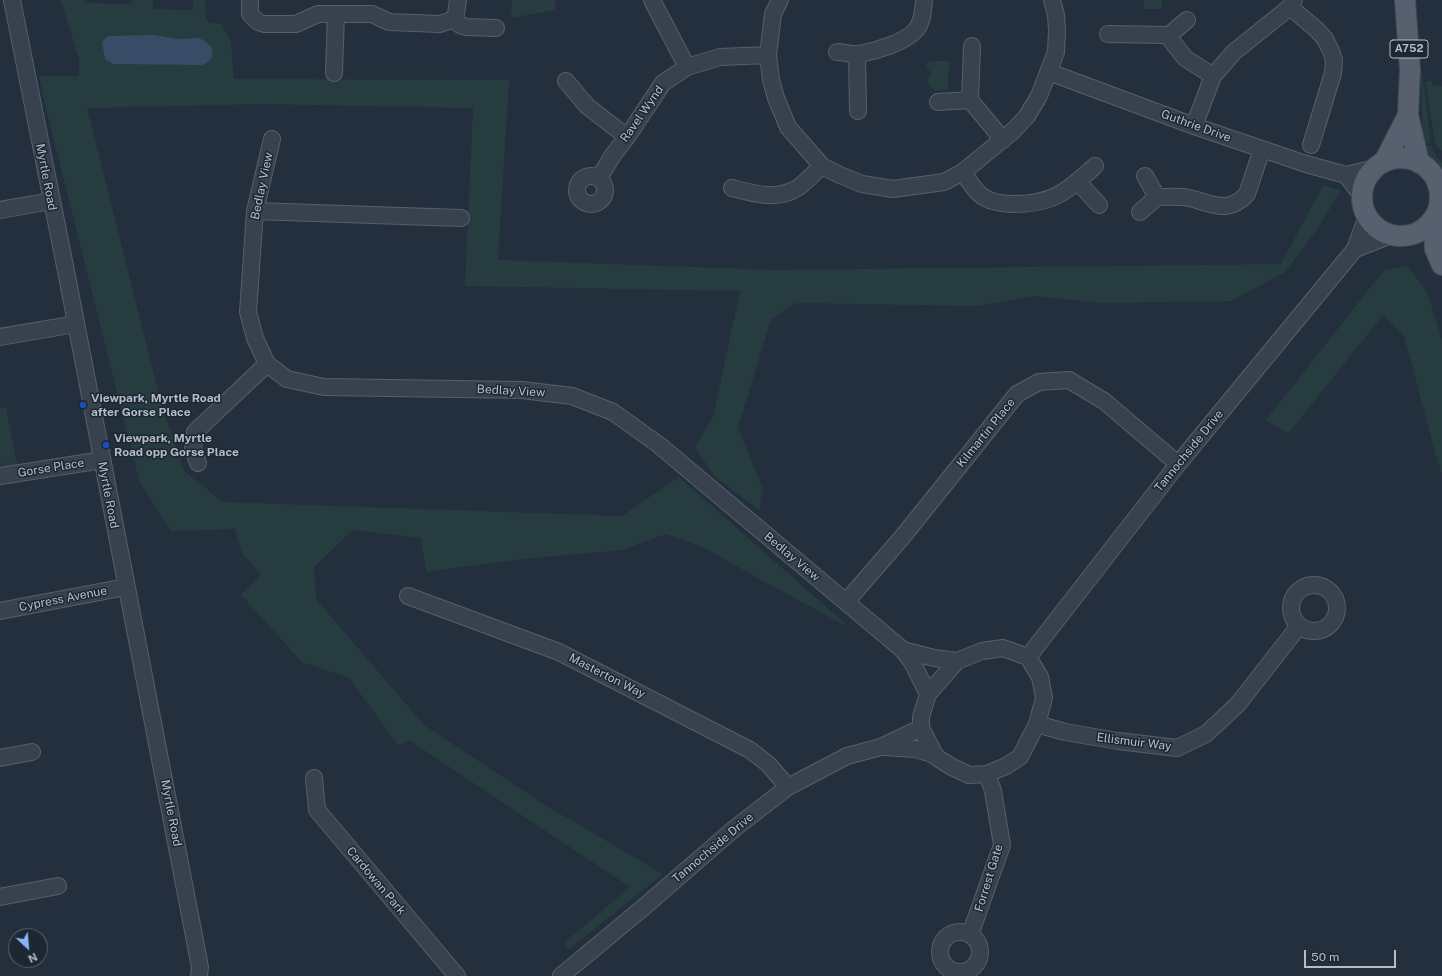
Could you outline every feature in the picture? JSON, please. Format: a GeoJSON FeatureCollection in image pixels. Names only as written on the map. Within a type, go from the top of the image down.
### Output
{"type":"FeatureCollection","features":[{"type":"Feature","properties":{"kind":"main road","name":"A752"},"geometry":{"type":"LineString","coordinates":[[1405,0],[1410,70],[1408,115],[1432,172]]}},
{"type":"Feature","properties":{"kind":"main road","name":"A752"},"geometry":{"type":"LineString","coordinates":[[1380,165],[1408,115]]}},
{"type":"Feature","properties":{"kind":"main road"},"geometry":{"type":"LineString","coordinates":[[1438,207],[1424,229],[1411,235],[1391,235],[1381,231],[1367,216],[1363,206],[1362,196],[1366,180],[1380,165],[1396,159],[1408,159],[1432,172],[1438,184],[1440,193],[1438,207],[1438,257]]}},
{"type":"Feature","properties":{"kind":"main road"},"geometry":{"type":"LineString","coordinates":[[1411,235],[1438,257]]}},
{"type":"Feature","properties":{"kind":"street","name":"Myrtle Road"},"geometry":{"type":"LineString","coordinates":[[12,0],[76,324],[200,971]]}},
{"type":"Feature","properties":{"kind":"street"},"geometry":{"type":"LineString","coordinates":[[250,0],[250,14],[258,22],[264,24],[296,24],[318,14],[372,14],[389,22],[440,24],[453,19],[456,14],[458,0]]}},
{"type":"Feature","properties":{"kind":"street"},"geometry":{"type":"LineString","coordinates":[[652,0],[687,66]]}},
{"type":"Feature","properties":{"kind":"street"},"geometry":{"type":"LineString","coordinates":[[780,0],[774,14],[768,55],[771,80],[776,98],[788,127],[822,166],[862,184],[893,189],[944,182],[963,172],[1003,140],[1027,116],[1039,96],[1056,52],[1056,15],[1052,0]]}},
{"type":"Feature","properties":{"kind":"street"},"geometry":{"type":"LineString","coordinates":[[837,52],[857,54],[884,48],[907,37],[916,29],[922,17],[924,0]]}},
{"type":"Feature","properties":{"kind":"street"},"geometry":{"type":"LineString","coordinates":[[1194,126],[1213,76],[1234,52],[1292,3],[1325,39],[1334,60],[1333,73],[1311,145]]}},
{"type":"Feature","properties":{"kind":"street"},"geometry":{"type":"LineString","coordinates":[[334,73],[336,14]]}},
{"type":"Feature","properties":{"kind":"street"},"geometry":{"type":"LineString","coordinates":[[453,19],[460,25],[466,27],[496,28]]}},
{"type":"Feature","properties":{"kind":"street"},"geometry":{"type":"LineString","coordinates":[[1168,36],[1186,20]]}},
{"type":"Feature","properties":{"kind":"street"},"geometry":{"type":"LineString","coordinates":[[1108,34],[1165,34],[1185,58],[1213,76]]}},
{"type":"Feature","properties":{"kind":"street"},"geometry":{"type":"LineString","coordinates":[[972,46],[970,100],[1003,140]]}},
{"type":"Feature","properties":{"kind":"street"},"geometry":{"type":"LineString","coordinates":[[857,54],[858,111]]}},
{"type":"Feature","properties":{"kind":"street","name":"Ravel Wynd"},"geometry":{"type":"LineString","coordinates":[[599,178],[613,155],[627,137],[663,83],[687,66],[720,57],[768,55]]}},
{"type":"Feature","properties":{"kind":"street","name":"Guthrie Drive"},"geometry":{"type":"LineString","coordinates":[[1049,72],[1194,126],[1306,164],[1346,175],[1380,165]]}},
{"type":"Feature","properties":{"kind":"street"},"geometry":{"type":"LineString","coordinates":[[566,81],[587,106],[627,137]]}},
{"type":"Feature","properties":{"kind":"street"},"geometry":{"type":"LineString","coordinates":[[938,102],[970,100]]}},
{"type":"Feature","properties":{"kind":"street","name":"Bedlay View"},"geometry":{"type":"LineString","coordinates":[[272,139],[255,211],[248,312],[255,338],[267,364],[287,379],[324,387],[522,390],[572,396],[613,412],[659,445],[903,650],[912,662],[928,694]]}},
{"type":"Feature","properties":{"kind":"street"},"geometry":{"type":"LineString","coordinates":[[1140,212],[1157,197],[1172,196],[1188,198],[1217,207],[1237,203],[1247,194],[1262,150]]}},
{"type":"Feature","properties":{"kind":"street"},"geometry":{"type":"LineString","coordinates":[[732,188],[763,196],[783,195],[799,187],[822,166]]}},
{"type":"Feature","properties":{"kind":"street"},"geometry":{"type":"LineString","coordinates":[[963,172],[984,198],[997,203],[1029,204],[1050,200],[1070,189],[1095,166]]}},
{"type":"Feature","properties":{"kind":"street"},"geometry":{"type":"LineString","coordinates":[[1346,175],[1362,196]]}},
{"type":"Feature","properties":{"kind":"street"},"geometry":{"type":"LineString","coordinates":[[1145,176],[1157,197]]}},
{"type":"Feature","properties":{"kind":"street"},"geometry":{"type":"LineString","coordinates":[[1078,182],[1099,205]]}},
{"type":"Feature","properties":{"kind":"street"},"geometry":{"type":"LineString","coordinates":[[0,210],[51,201]]}},
{"type":"Feature","properties":{"kind":"street"},"geometry":{"type":"LineString","coordinates":[[255,211],[461,218]]}},
{"type":"Feature","properties":{"kind":"street","name":"Tannochside Drive"},"geometry":{"type":"LineString","coordinates":[[561,976],[735,828],[788,787],[847,756],[880,747],[921,728],[936,757],[969,775],[987,774],[1020,758],[1037,724],[1044,698],[1040,677],[1028,657],[1178,464],[1355,249],[1367,216]]}},
{"type":"Feature","properties":{"kind":"street","name":"Tannochside Drive"},"geometry":{"type":"LineString","coordinates":[[1355,249],[1391,235]]}},
{"type":"Feature","properties":{"kind":"street"},"geometry":{"type":"LineString","coordinates":[[0,337],[76,324]]}},
{"type":"Feature","properties":{"kind":"street"},"geometry":{"type":"LineString","coordinates":[[198,463],[193,450],[195,432],[267,364]]}},
{"type":"Feature","properties":{"kind":"street","name":"Kilmartin Place"},"geometry":{"type":"LineString","coordinates":[[846,602],[908,530],[1017,394],[1039,382],[1069,380],[1104,401],[1178,464]]}},
{"type":"Feature","properties":{"kind":"street","name":"Gorse Place"},"geometry":{"type":"LineString","coordinates":[[0,476],[102,460]]}},
{"type":"Feature","properties":{"kind":"street","name":"Cypress Avenue"},"geometry":{"type":"LineString","coordinates":[[0,611],[126,587]]}},
{"type":"Feature","properties":{"kind":"street","name":"Masterton Way"},"geometry":{"type":"LineString","coordinates":[[408,596],[562,654],[750,750],[768,764],[788,787]]}},
{"type":"Feature","properties":{"kind":"street","name":"Ellismuir Way"},"geometry":{"type":"LineString","coordinates":[[1037,724],[1072,734],[1177,748],[1206,734],[1238,704],[1299,626]]}},
{"type":"Feature","properties":{"kind":"street"},"geometry":{"type":"LineString","coordinates":[[921,728],[921,717],[928,694],[957,661],[982,651],[1003,648],[1028,657]]}},
{"type":"Feature","properties":{"kind":"street","name":"Bedlay View"},"geometry":{"type":"LineString","coordinates":[[903,650],[934,658],[957,661]]}},
{"type":"Feature","properties":{"kind":"street","name":"Tannochside Drive"},"geometry":{"type":"LineString","coordinates":[[880,747],[915,749],[935,755]]}},
{"type":"Feature","properties":{"kind":"street"},"geometry":{"type":"LineString","coordinates":[[0,758],[32,752]]}},
{"type":"Feature","properties":{"kind":"street","name":"Forrest Gate"},"geometry":{"type":"LineString","coordinates":[[970,935],[1002,845],[994,791],[987,774]]}},
{"type":"Feature","properties":{"kind":"street","name":"Cardowan Park"},"geometry":{"type":"LineString","coordinates":[[314,778],[317,810],[457,976]]}},
{"type":"Feature","properties":{"kind":"street"},"geometry":{"type":"LineString","coordinates":[[0,897],[58,886]]}},
{"type":"Feature","properties":{"kind":"green space"},"geometry":{"type":"Polygon","coordinates":[[[61,0],[85,0],[88,3],[132,4],[132,0],[153,0],[153,9],[192,10],[194,0],[205,0],[206,19],[210,23],[222,24],[231,43],[234,79],[509,80],[498,260],[776,270],[1281,264],[1323,185],[1341,190],[1317,230],[1285,272],[1231,301],[1104,303],[1033,296],[978,306],[797,303],[771,319],[738,428],[763,489],[759,510],[714,476],[695,447],[713,417],[740,291],[465,286],[473,108],[262,104],[87,108],[162,406],[184,471],[223,502],[622,516],[679,477],[850,628],[707,549],[666,534],[622,550],[522,559],[426,572],[421,538],[353,530],[314,567],[316,599],[424,725],[545,805],[663,874],[568,950],[564,943],[630,887],[409,740],[399,746],[349,678],[302,662],[241,595],[261,575],[242,553],[235,529],[171,531],[140,483],[39,76],[79,76],[79,60],[61,0]]]}},
{"type":"Feature","properties":{"kind":"green space"},"geometry":{"type":"Polygon","coordinates":[[[512,0],[555,0],[555,10],[511,18],[512,0]]]}},
{"type":"Feature","properties":{"kind":"green space"},"geometry":{"type":"Polygon","coordinates":[[[1144,0],[1162,0],[1162,9],[1144,9],[1144,0]]]}},
{"type":"Feature","properties":{"kind":"green space"},"geometry":{"type":"Polygon","coordinates":[[[929,61],[949,61],[948,89],[936,91],[929,86],[928,79],[931,73],[926,66],[929,61]]]}},
{"type":"Feature","properties":{"kind":"green space"},"geometry":{"type":"Polygon","coordinates":[[[1420,71],[1422,71],[1431,143],[1421,143],[1422,121],[1420,71]]]}},
{"type":"Feature","properties":{"kind":"green space"},"geometry":{"type":"Polygon","coordinates":[[[1426,81],[1432,81],[1433,85],[1442,86],[1442,151],[1436,146],[1426,81]]]}},
{"type":"Feature","properties":{"kind":"green space"},"geometry":{"type":"Polygon","coordinates":[[[1422,146],[1431,146],[1436,156],[1442,163],[1442,169],[1430,160],[1422,146]]]}},
{"type":"Feature","properties":{"kind":"green space"},"geometry":{"type":"Polygon","coordinates":[[[1407,266],[1427,291],[1442,340],[1442,474],[1404,336],[1383,315],[1288,434],[1266,420],[1384,270],[1407,266]]]}},
{"type":"Feature","properties":{"kind":"green space"},"geometry":{"type":"Polygon","coordinates":[[[6,407],[17,465],[4,467],[0,463],[0,408],[6,407]]]}},
{"type":"Feature","properties":{"kind":"water"},"geometry":{"type":"Polygon","coordinates":[[[154,35],[179,39],[201,39],[209,45],[212,56],[207,63],[202,65],[113,64],[105,59],[102,42],[108,36],[154,35]]]}},
{"type":"Feature","properties":{"kind":"place","name":"Viewpark, Myrtle Road after Gorse Place"},"geometry":{"type":"Point","coordinates":[83,405]}},
{"type":"Feature","properties":{"kind":"place","name":"Viewpark, Myrtle Road opp Gorse Place"},"geometry":{"type":"Point","coordinates":[106,445]}}]}
